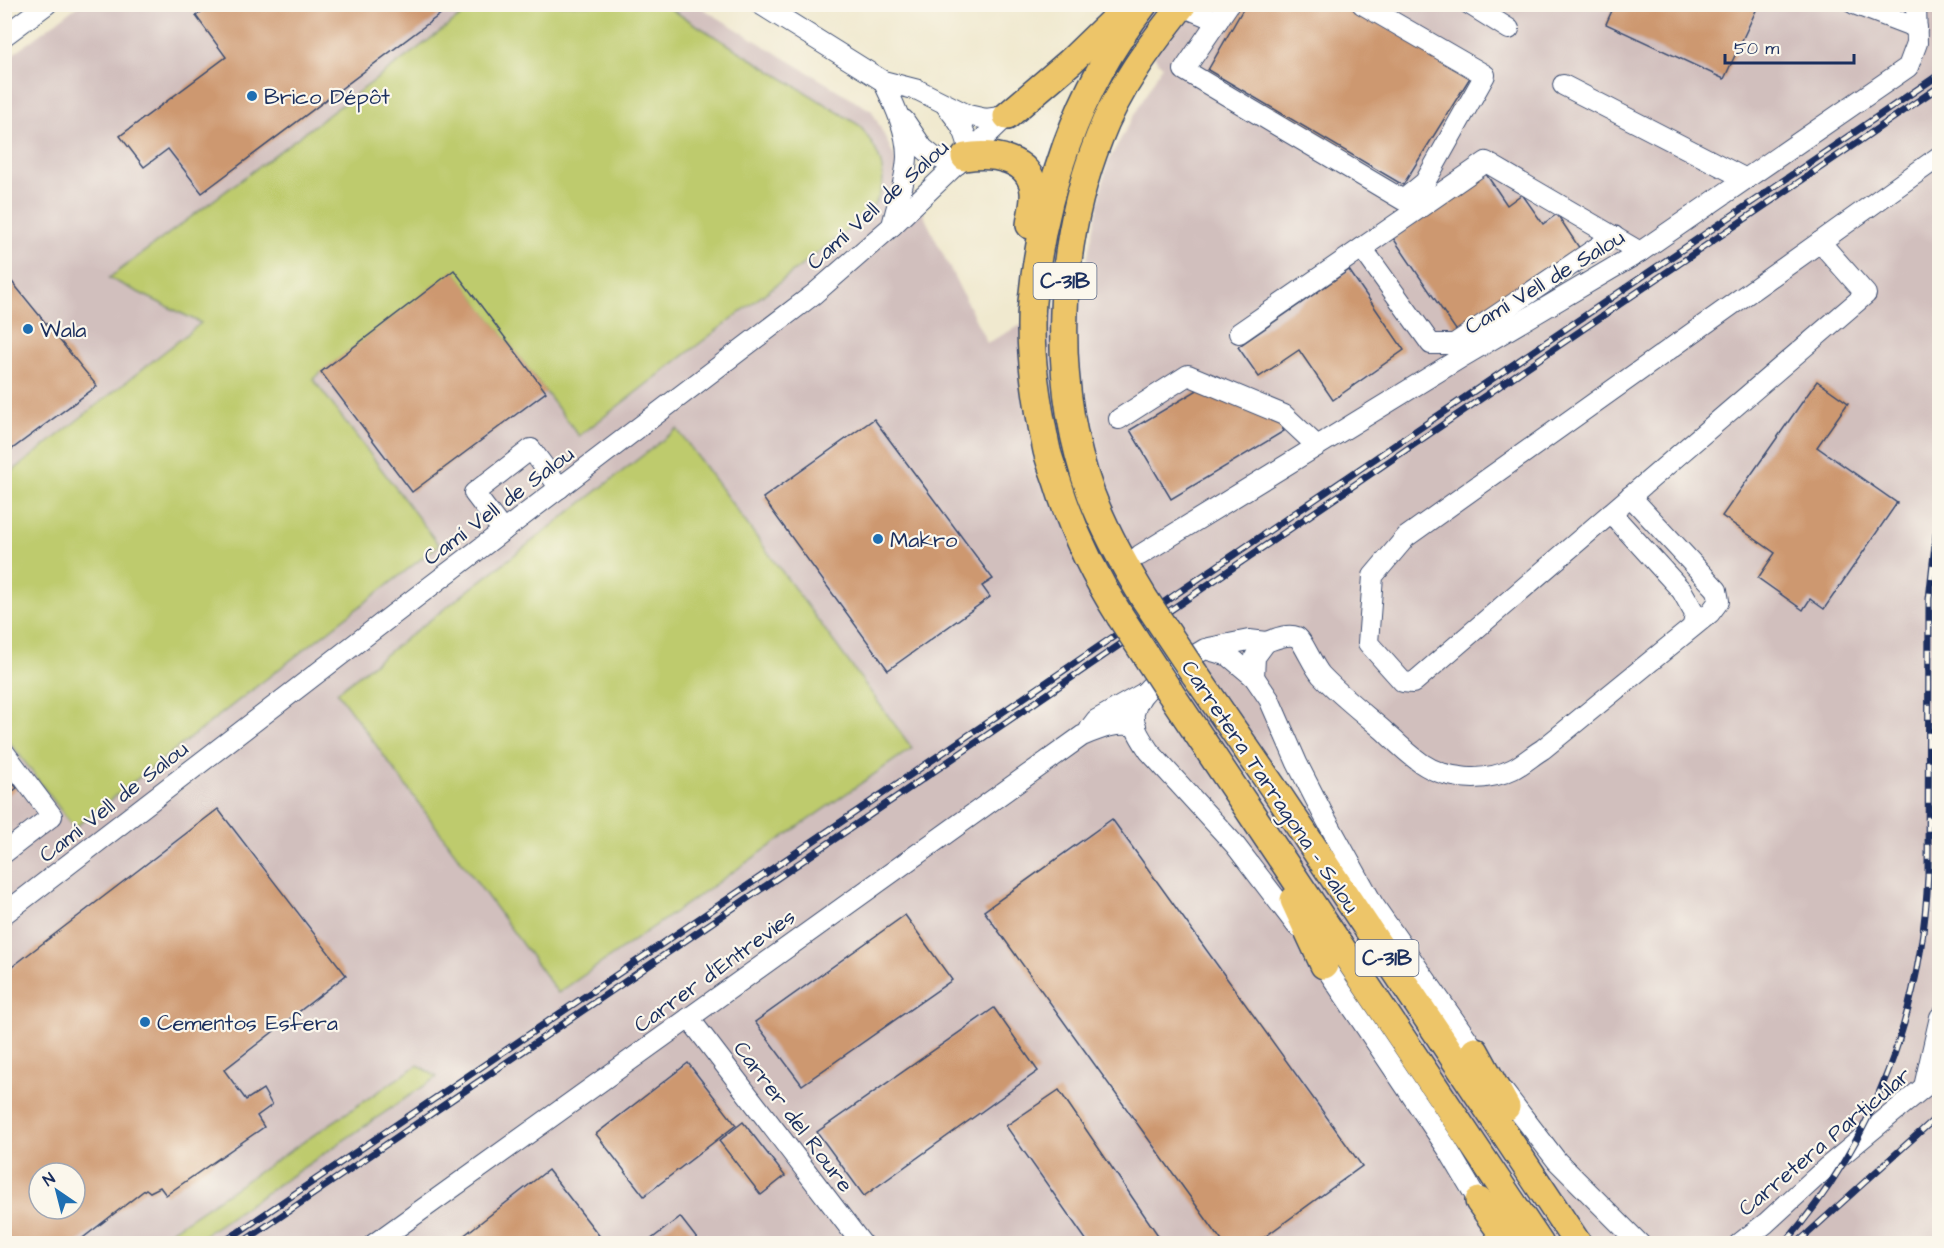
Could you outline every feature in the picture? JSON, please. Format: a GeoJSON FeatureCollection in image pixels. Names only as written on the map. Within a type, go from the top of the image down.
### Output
{"type":"FeatureCollection","features":[{"type":"Feature","properties":{"kind":"highway"},"geometry":{"type":"LineString","coordinates":[[1006,116],[1070,62],[1130,4]]}},
{"type":"Feature","properties":{"kind":"highway","name":"C-31B"},"geometry":{"type":"LineString","coordinates":[[1032,304],[1049,201],[1063,152],[1093,83],[1132,19],[1144,4]]}},
{"type":"Feature","properties":{"kind":"highway","name":"C-31B"},"geometry":{"type":"LineString","coordinates":[[1135,565],[1106,530],[1091,493],[1078,450],[1069,398],[1063,335],[1063,304],[1067,268],[1083,189],[1098,138],[1135,71],[1183,5]]}},
{"type":"Feature","properties":{"kind":"highway"},"geometry":{"type":"LineString","coordinates":[[964,158],[982,154],[1002,157],[1021,167],[1032,183],[1033,198],[1025,261],[1032,304]]}},
{"type":"Feature","properties":{"kind":"highway","name":"Carretera Tarragona - Salou"},"geometry":{"type":"LineString","coordinates":[[1032,304],[1034,361],[1046,448],[1082,549],[1120,616],[1169,691],[1540,1244]]}},
{"type":"Feature","properties":{"kind":"highway","name":"Carretera Tarragona - Salou"},"geometry":{"type":"LineString","coordinates":[[1135,565],[1144,598],[1199,661],[1281,799],[1578,1244]]}},
{"type":"Feature","properties":{"kind":"highway"},"geometry":{"type":"LineString","coordinates":[[1238,793],[1302,916],[1324,965]]}},
{"type":"Feature","properties":{"kind":"highway"},"geometry":{"type":"LineString","coordinates":[[1281,799],[1339,861],[1373,904]]}},
{"type":"Feature","properties":{"kind":"highway"},"geometry":{"type":"LineString","coordinates":[[1475,1051],[1515,1124],[1550,1201]]}},
{"type":"Feature","properties":{"kind":"highway"},"geometry":{"type":"LineString","coordinates":[[1479,1201],[1510,1244]]}},
{"type":"Feature","properties":{"kind":"street"},"geometry":{"type":"LineString","coordinates":[[4,36],[46,4]]}},
{"type":"Feature","properties":{"kind":"street"},"geometry":{"type":"LineString","coordinates":[[760,4],[883,81],[918,90],[968,115],[986,119],[1006,116]]}},
{"type":"Feature","properties":{"kind":"street"},"geometry":{"type":"LineString","coordinates":[[1183,5],[1224,13],[1184,69],[1403,200],[1425,182],[1485,75],[1362,4]]}},
{"type":"Feature","properties":{"kind":"street"},"geometry":{"type":"LineString","coordinates":[[1469,4],[1509,29]]}},
{"type":"Feature","properties":{"kind":"street"},"geometry":{"type":"LineString","coordinates":[[1854,4],[1917,28]]}},
{"type":"Feature","properties":{"kind":"street","name":"Camí Vell de Salou"},"geometry":{"type":"LineString","coordinates":[[1135,565],[1317,446],[1640,252],[1908,67],[1917,43],[1916,4]]}},
{"type":"Feature","properties":{"kind":"street"},"geometry":{"type":"LineString","coordinates":[[883,81],[903,129],[907,156],[902,189],[892,226]]}},
{"type":"Feature","properties":{"kind":"street"},"geometry":{"type":"LineString","coordinates":[[1563,85],[1746,179]]}},
{"type":"Feature","properties":{"kind":"street"},"geometry":{"type":"LineString","coordinates":[[897,111],[923,148],[934,157],[964,158],[968,139],[962,126],[945,105]]}},
{"type":"Feature","properties":{"kind":"street","name":"Camí Vell de Salou"},"geometry":{"type":"LineString","coordinates":[[4,914],[814,294],[892,226],[1006,116]]}},
{"type":"Feature","properties":{"kind":"street"},"geometry":{"type":"LineString","coordinates":[[1820,242],[1866,294],[1413,682],[1403,682],[1368,643],[1373,576],[1406,537],[1940,156]]}},
{"type":"Feature","properties":{"kind":"street"},"geometry":{"type":"LineString","coordinates":[[1239,333],[1486,162],[1640,252]]}},
{"type":"Feature","properties":{"kind":"street"},"geometry":{"type":"LineString","coordinates":[[1362,248],[1431,344],[1454,344],[1614,236]]}},
{"type":"Feature","properties":{"kind":"street"},"geometry":{"type":"LineString","coordinates":[[1119,419],[1188,375],[1284,415],[1317,446]]}},
{"type":"Feature","properties":{"kind":"street"},"geometry":{"type":"LineString","coordinates":[[503,531],[474,493],[531,449],[560,488]]}},
{"type":"Feature","properties":{"kind":"street"},"geometry":{"type":"LineString","coordinates":[[1630,496],[1717,590],[1719,601],[1710,613],[1693,626]]}},
{"type":"Feature","properties":{"kind":"street"},"geometry":{"type":"LineString","coordinates":[[1611,513],[1682,591],[1695,614],[1693,626]]}},
{"type":"Feature","properties":{"kind":"street","name":"Carrer d'Entrevies"},"geometry":{"type":"LineString","coordinates":[[374,1244],[1082,736],[1096,720],[1143,694],[1172,669],[1199,661],[1249,640],[1266,642],[1287,635],[1297,637],[1305,645],[1314,666],[1332,686],[1422,764],[1447,775],[1474,778],[1495,776],[1514,769],[1693,626]]}},
{"type":"Feature","properties":{"kind":"street"},"geometry":{"type":"LineString","coordinates":[[1254,677],[1255,657],[1266,642]]}},
{"type":"Feature","properties":{"kind":"street","name":"C-31B"},"geometry":{"type":"LineString","coordinates":[[1199,661],[1229,656],[1254,677],[1269,699],[1297,763],[1373,904],[1475,1051],[1557,1161],[1640,1244]]}},
{"type":"Feature","properties":{"kind":"street"},"geometry":{"type":"LineString","coordinates":[[1136,726],[1134,714],[1143,694]]}},
{"type":"Feature","properties":{"kind":"street","name":"Carrer d'Entrevies"},"geometry":{"type":"LineString","coordinates":[[1082,736],[1123,723],[1136,726]]}},
{"type":"Feature","properties":{"kind":"street","name":"C-31B"},"geometry":{"type":"LineString","coordinates":[[1136,726],[1138,734],[1149,751],[1235,845],[1280,902],[1447,1148],[1479,1201],[1500,1244]]}},
{"type":"Feature","properties":{"kind":"street"},"geometry":{"type":"LineString","coordinates":[[4,752],[52,816],[4,853]]}},
{"type":"Feature","properties":{"kind":"street"},"geometry":{"type":"LineString","coordinates":[[1932,1080],[1940,1017]]}},
{"type":"Feature","properties":{"kind":"street","name":"Carrer del Roure"},"geometry":{"type":"LineString","coordinates":[[689,1018],[862,1244]]}},
{"type":"Feature","properties":{"kind":"street","name":"Carretera Particular"},"geometry":{"type":"LineString","coordinates":[[1739,1244],[1932,1080]]}},
{"type":"Feature","properties":{"kind":"shaded area"},"geometry":{"type":"Polygon","coordinates":[[[79,5],[697,5],[872,111],[987,343],[1080,294],[1107,163],[1162,66],[1111,5],[1939,5],[1939,1243],[5,1244],[5,60],[79,5]]]}},
{"type":"Feature","properties":{"kind":"green space"},"geometry":{"type":"Polygon","coordinates":[[[476,5],[664,5],[859,125],[870,140],[881,164],[883,182],[879,197],[866,216],[579,436],[454,271],[313,379],[439,545],[74,828],[5,736],[5,477],[201,323],[109,278],[476,5]]]}},
{"type":"Feature","properties":{"kind":"green space"},"geometry":{"type":"Polygon","coordinates":[[[677,429],[912,748],[558,993],[337,692],[677,429]]]}},
{"type":"Feature","properties":{"kind":"green space"},"geometry":{"type":"Polygon","coordinates":[[[418,1065],[437,1077],[192,1243],[153,1243],[418,1065]]]}},
{"type":"Feature","properties":{"kind":"building","name":"Brico Dépôt"},"geometry":{"type":"Polygon","coordinates":[[[211,4],[454,4],[202,193],[168,149],[144,167],[120,136],[226,57],[196,16],[211,4]]]}},
{"type":"Feature","properties":{"kind":"building"},"geometry":{"type":"Polygon","coordinates":[[[1246,4],[1347,4],[1471,76],[1403,185],[1208,70],[1246,4]]]}},
{"type":"Feature","properties":{"kind":"building"},"geometry":{"type":"Polygon","coordinates":[[[1615,4],[1759,4],[1724,79],[1606,24],[1615,4]]]}},
{"type":"Feature","properties":{"kind":"building"},"geometry":{"type":"Polygon","coordinates":[[[1486,174],[1507,205],[1522,194],[1543,224],[1557,214],[1580,249],[1458,333],[1393,238],[1486,174]]]}},
{"type":"Feature","properties":{"kind":"building"},"geometry":{"type":"Polygon","coordinates":[[[454,270],[546,392],[412,492],[321,372],[454,270]]]}},
{"type":"Feature","properties":{"kind":"building"},"geometry":{"type":"Polygon","coordinates":[[[1349,270],[1404,350],[1333,400],[1299,350],[1259,377],[1238,347],[1349,270]]]}},
{"type":"Feature","properties":{"kind":"building","name":"Wala"},"geometry":{"type":"Polygon","coordinates":[[[4,272],[97,386],[4,455],[4,272]]]}},
{"type":"Feature","properties":{"kind":"building"},"geometry":{"type":"Polygon","coordinates":[[[1817,381],[1848,403],[1817,447],[1897,503],[1824,609],[1810,599],[1803,610],[1758,578],[1775,553],[1722,516],[1817,381]]]}},
{"type":"Feature","properties":{"kind":"building"},"geometry":{"type":"Polygon","coordinates":[[[1199,389],[1279,423],[1284,431],[1171,499],[1130,430],[1199,389]]]}},
{"type":"Feature","properties":{"kind":"building","name":"Makro"},"geometry":{"type":"Polygon","coordinates":[[[874,419],[993,579],[982,586],[990,597],[888,670],[763,498],[874,419]]]}},
{"type":"Feature","properties":{"kind":"building"},"geometry":{"type":"Polygon","coordinates":[[[4,773],[17,788],[4,798],[4,773]]]}},
{"type":"Feature","properties":{"kind":"building","name":"Cementos Esfera"},"geometry":{"type":"Polygon","coordinates":[[[218,809],[346,975],[224,1070],[246,1100],[263,1089],[272,1105],[257,1116],[264,1127],[166,1195],[160,1187],[150,1192],[146,1189],[75,1244],[4,1244],[4,973],[218,809]]]}},
{"type":"Feature","properties":{"kind":"building"},"geometry":{"type":"Polygon","coordinates":[[[1112,819],[1362,1166],[1255,1244],[1224,1244],[984,911],[1112,819]]]}},
{"type":"Feature","properties":{"kind":"building"},"geometry":{"type":"Polygon","coordinates":[[[905,915],[952,980],[802,1085],[755,1022],[905,915]]]}},
{"type":"Feature","properties":{"kind":"building"},"geometry":{"type":"Polygon","coordinates":[[[994,1008],[1038,1071],[864,1196],[817,1132],[994,1008]]]}},
{"type":"Feature","properties":{"kind":"building"},"geometry":{"type":"Polygon","coordinates":[[[688,1063],[736,1125],[644,1196],[596,1134],[688,1063]]]}},
{"type":"Feature","properties":{"kind":"building"},"geometry":{"type":"Polygon","coordinates":[[[1059,1090],[1164,1244],[1089,1244],[1006,1126],[1059,1090]]]}},
{"type":"Feature","properties":{"kind":"building"},"geometry":{"type":"Polygon","coordinates":[[[743,1122],[785,1176],[761,1195],[719,1141],[743,1122]]]}},
{"type":"Feature","properties":{"kind":"building"},"geometry":{"type":"Polygon","coordinates":[[[548,1170],[601,1238],[595,1244],[453,1244],[548,1170]]]}},
{"type":"Feature","properties":{"kind":"building"},"geometry":{"type":"Polygon","coordinates":[[[680,1217],[701,1244],[645,1244],[680,1217]]]}},
{"type":"Feature","properties":{"kind":"railway"},"geometry":{"type":"LineString","coordinates":[[221,1244],[1940,74]]}},
{"type":"Feature","properties":{"kind":"railway"},"geometry":{"type":"LineString","coordinates":[[240,1244],[1940,86]]}},
{"type":"Feature","properties":{"kind":"railway"},"geometry":{"type":"LineString","coordinates":[[1784,1244],[1816,1204],[1844,1162],[1868,1117],[1888,1072],[1904,1024],[1916,975],[1924,926],[1928,875],[1929,599],[1940,499]]}},
{"type":"Feature","properties":{"kind":"railway"},"geometry":{"type":"LineString","coordinates":[[1796,1244],[1940,1114]]}},
{"type":"Feature","properties":{"kind":"place","name":"Brico Dépôt"},"geometry":{"type":"Point","coordinates":[252,96]}},
{"type":"Feature","properties":{"kind":"place","name":"Wala"},"geometry":{"type":"Point","coordinates":[28,329]}},
{"type":"Feature","properties":{"kind":"place","name":"Makro"},"geometry":{"type":"Point","coordinates":[878,539]}},
{"type":"Feature","properties":{"kind":"place","name":"Cementos Esfera"},"geometry":{"type":"Point","coordinates":[145,1022]}}]}
